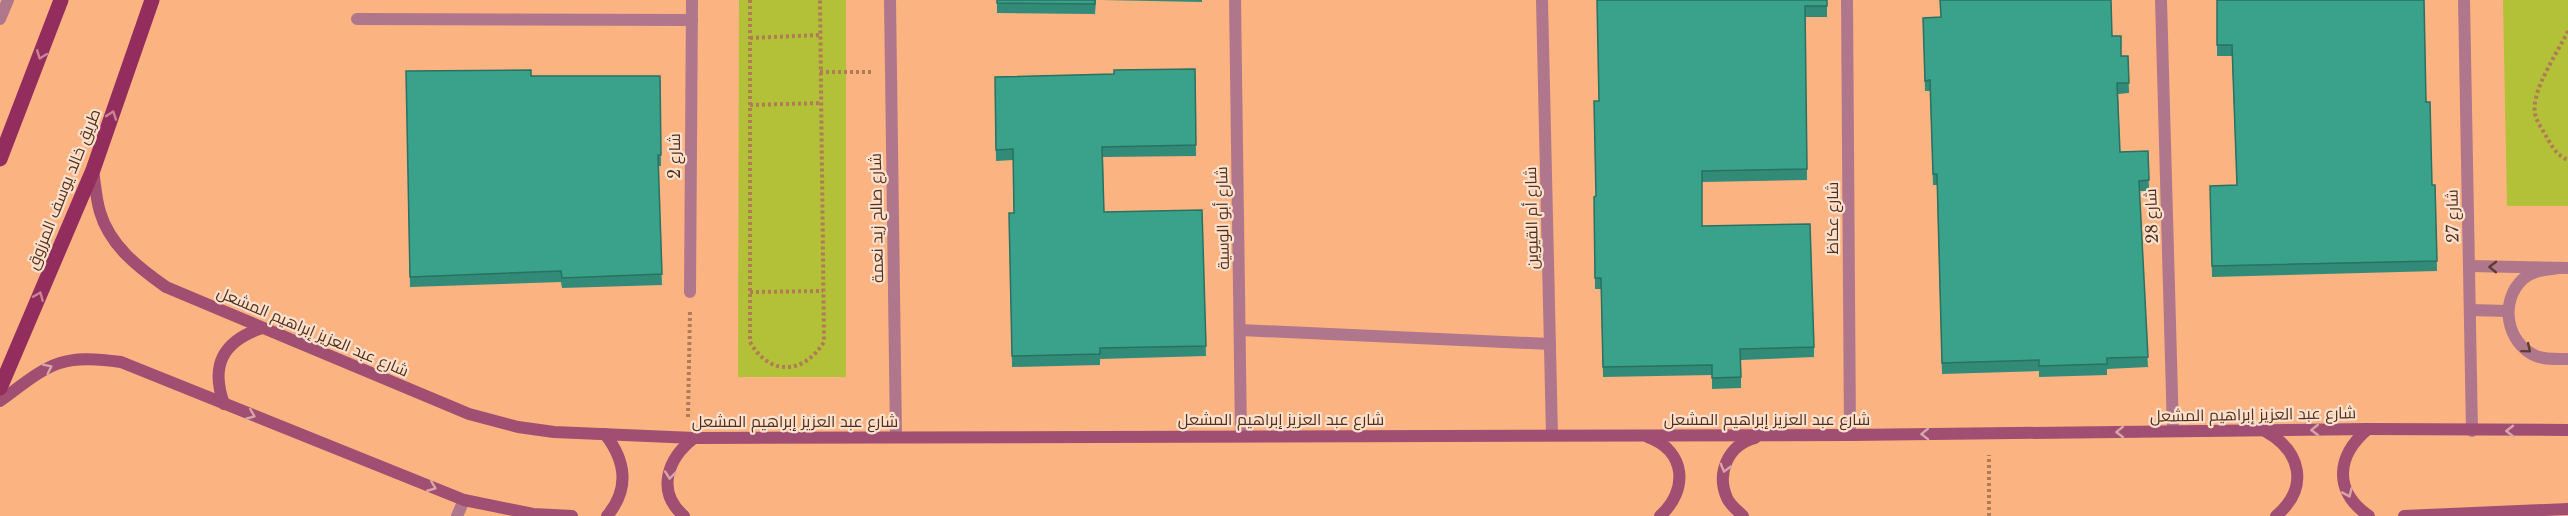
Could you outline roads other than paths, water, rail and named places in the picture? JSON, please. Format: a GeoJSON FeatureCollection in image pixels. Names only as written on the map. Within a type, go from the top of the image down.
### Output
{"type":"FeatureCollection","features":[{"type":"Feature","properties":{"kind":"main road"},"geometry":{"type":"LineString","coordinates":[[0,159],[61,0]]}},
{"type":"Feature","properties":{"kind":"main road","name":"طريق خالد يوسف المرزوق"},"geometry":{"type":"LineString","coordinates":[[0,388],[93,170],[152,0]]}},
{"type":"Feature","properties":{"kind":"main road","name":"شارع عبد العزيز إبراهيم المشعل"},"geometry":{"type":"LineString","coordinates":[[93,170],[100,212],[114,242],[137,267],[166,287],[469,414],[518,427],[691,438],[1850,435],[2368,429],[2568,430]]}},
{"type":"Feature","properties":{"kind":"main road"},"geometry":{"type":"LineString","coordinates":[[225,405],[218,386],[219,365],[228,347],[243,334],[262,328]]}},
{"type":"Feature","properties":{"kind":"main road"},"geometry":{"type":"LineString","coordinates":[[0,401],[42,370],[67,360],[89,357],[121,362],[464,500],[533,514],[572,516]]}},
{"type":"Feature","properties":{"kind":"main road"},"geometry":{"type":"LineString","coordinates":[[2368,429],[2354,440],[2345,456],[2342,474],[2346,492],[2356,507],[2369,516]]}},
{"type":"Feature","properties":{"kind":"main road"},"geometry":{"type":"LineString","coordinates":[[2264,430],[2280,440],[2292,454],[2297,472],[2295,490],[2286,507],[2276,516]]}},
{"type":"Feature","properties":{"kind":"main road"},"geometry":{"type":"LineString","coordinates":[[605,434],[622,461],[624,476],[622,492],[616,506],[607,516]]}},
{"type":"Feature","properties":{"kind":"main road"},"geometry":{"type":"LineString","coordinates":[[1643,435],[1660,442],[1674,455],[1680,473],[1678,492],[1660,516]]}},
{"type":"Feature","properties":{"kind":"main road"},"geometry":{"type":"LineString","coordinates":[[1743,516],[1728,501],[1722,479],[1728,457],[1743,441],[1765,435]]}},
{"type":"Feature","properties":{"kind":"main road"},"geometry":{"type":"LineString","coordinates":[[684,516],[671,497],[668,480],[671,463],[691,438]]}},
{"type":"Feature","properties":{"kind":"main road"},"geometry":{"type":"LineString","coordinates":[[2404,516],[2568,509]]}},
{"type":"Feature","properties":{"kind":"street"},"geometry":{"type":"LineString","coordinates":[[0,19],[8,0]]}},
{"type":"Feature","properties":{"kind":"street","name":"شارع 2"},"geometry":{"type":"LineString","coordinates":[[690,292],[692,0]]}},
{"type":"Feature","properties":{"kind":"street","name":"شارع صالح زيد نعمة"},"geometry":{"type":"LineString","coordinates":[[890,0],[896,436]]}},
{"type":"Feature","properties":{"kind":"street","name":"شارع أبو الوسية"},"geometry":{"type":"LineString","coordinates":[[1235,0],[1241,435]]}},
{"type":"Feature","properties":{"kind":"street","name":"شارع أم القيوين"},"geometry":{"type":"LineString","coordinates":[[1542,0],[1552,435]]}},
{"type":"Feature","properties":{"kind":"street","name":"شارع عكاظ"},"geometry":{"type":"LineString","coordinates":[[1847,0],[1850,435]]}},
{"type":"Feature","properties":{"kind":"street","name":"شارع 28"},"geometry":{"type":"LineString","coordinates":[[2162,0],[2173,431]]}},
{"type":"Feature","properties":{"kind":"street","name":"شارع 27"},"geometry":{"type":"LineString","coordinates":[[2464,0],[2472,431]]}},
{"type":"Feature","properties":{"kind":"street"},"geometry":{"type":"LineString","coordinates":[[357,19],[692,20]]}},
{"type":"Feature","properties":{"kind":"street"},"geometry":{"type":"LineString","coordinates":[[2469,266],[2563,268]]}},
{"type":"Feature","properties":{"kind":"street"},"geometry":{"type":"LineString","coordinates":[[2563,268],[2536,272],[2524,279],[2513,292],[2508,311],[2510,327],[2522,347],[2537,357],[2568,359]]}},
{"type":"Feature","properties":{"kind":"street"},"geometry":{"type":"LineString","coordinates":[[2470,310],[2508,311]]}},
{"type":"Feature","properties":{"kind":"street"},"geometry":{"type":"LineString","coordinates":[[1240,330],[1550,344]]}},
{"type":"Feature","properties":{"kind":"street"},"geometry":{"type":"LineString","coordinates":[[457,516],[464,500]]}}]}
